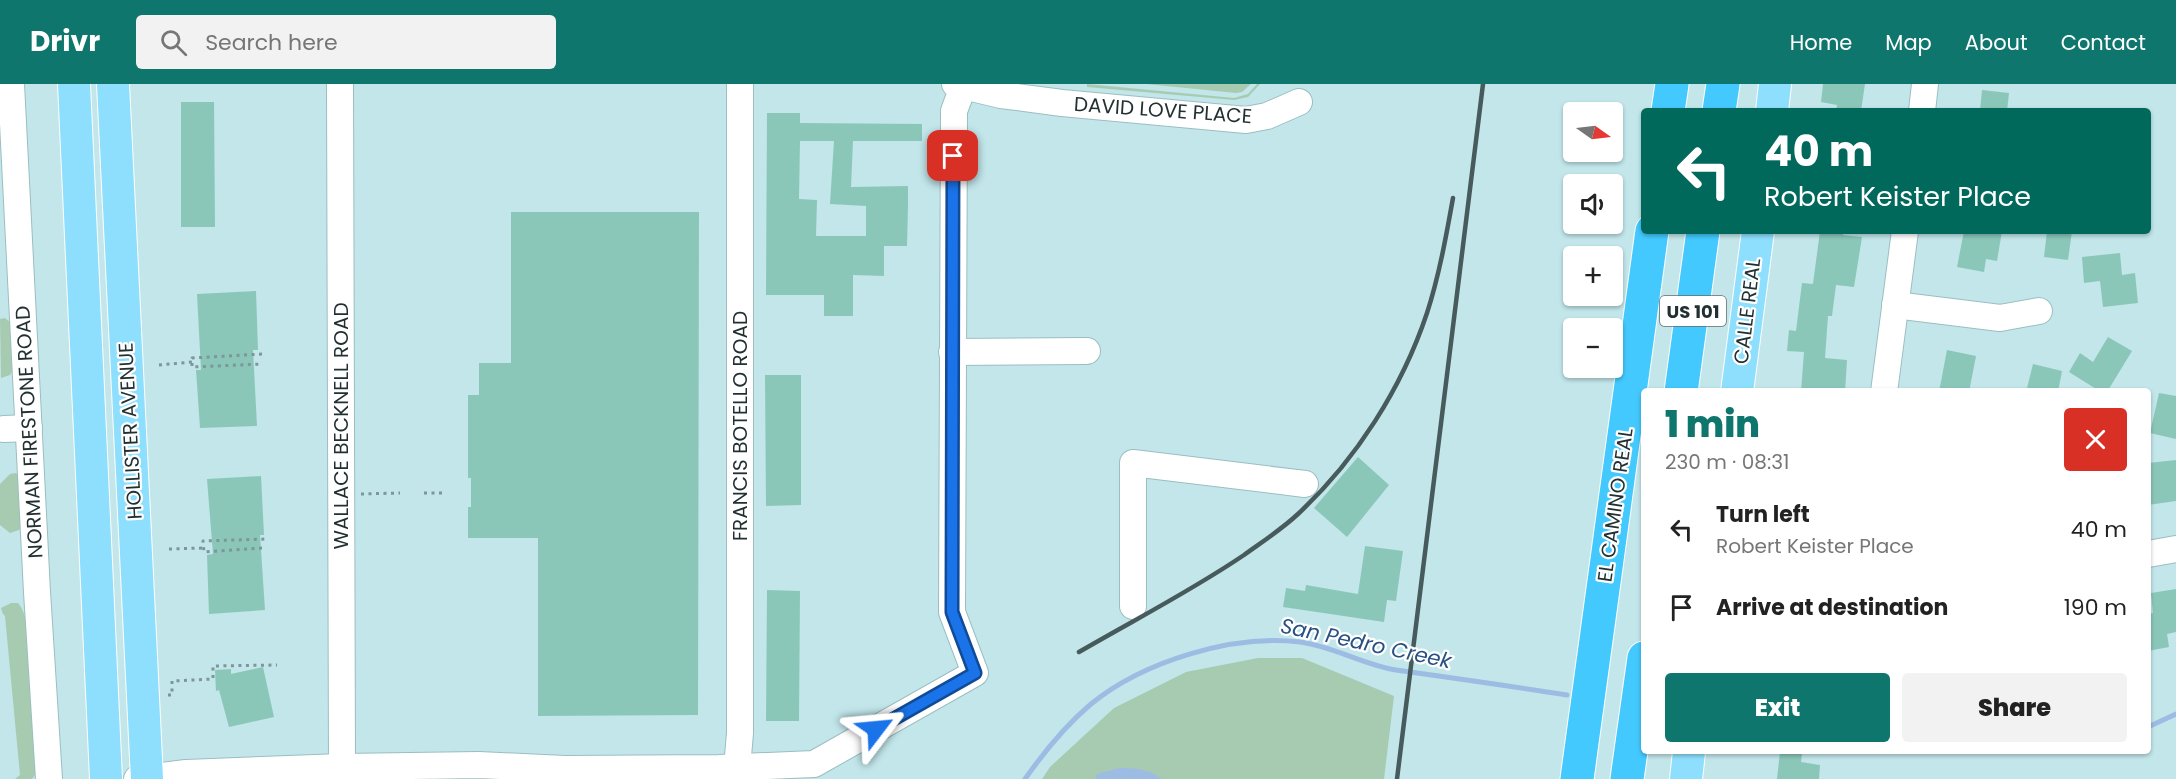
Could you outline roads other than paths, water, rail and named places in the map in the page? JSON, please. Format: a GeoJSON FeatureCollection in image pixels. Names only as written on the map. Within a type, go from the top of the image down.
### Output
{"type":"FeatureCollection","features":[{"type":"Feature","properties":{"kind":"highway"},"geometry":{"type":"LineString","coordinates":[[1668,108],[1672,84]]}},
{"type":"Feature","properties":{"kind":"highway"},"geometry":{"type":"LineString","coordinates":[[1719,108],[1723,84]]}},
{"type":"Feature","properties":{"kind":"highway","name":"EL CAMINO REAL"},"geometry":{"type":"LineString","coordinates":[[1576,779],[1652,234]]}},
{"type":"Feature","properties":{"kind":"highway","name":"US 101"},"geometry":{"type":"LineString","coordinates":[[1683,388],[1703,234]]}},
{"type":"Feature","properties":{"kind":"highway"},"geometry":{"type":"LineString","coordinates":[[1627,779],[1641,680]]}},
{"type":"Feature","properties":{"kind":"main road","name":"HOLLISTER AVENUE"},"geometry":{"type":"LineString","coordinates":[[74,84],[106,779]]}},
{"type":"Feature","properties":{"kind":"main road","name":"HOLLISTER AVENUE"},"geometry":{"type":"LineString","coordinates":[[113,84],[147,779]]}},
{"type":"Feature","properties":{"kind":"main road"},"geometry":{"type":"LineString","coordinates":[[1772,108],[1775,84]]}},
{"type":"Feature","properties":{"kind":"main road","name":"CALLE REAL"},"geometry":{"type":"LineString","coordinates":[[1738,388],[1758,234]]}},
{"type":"Feature","properties":{"kind":"main road"},"geometry":{"type":"LineString","coordinates":[[1686,779],[1689,754]]}},
{"type":"Feature","properties":{"kind":"street","name":"NORMAN FIRESTONE ROAD"},"geometry":{"type":"LineString","coordinates":[[11,84],[16,429],[49,779]]}},
{"type":"Feature","properties":{"kind":"street","name":"WALLACE BECKNELL ROAD"},"geometry":{"type":"LineString","coordinates":[[340,84],[342,767]]}},
{"type":"Feature","properties":{"kind":"street","name":"FRANCIS BOTELLO ROAD"},"geometry":{"type":"LineString","coordinates":[[737,768],[740,739],[740,84]]}},
{"type":"Feature","properties":{"kind":"street"},"geometry":{"type":"LineString","coordinates":[[1922,108],[1925,84]]}},
{"type":"Feature","properties":{"kind":"street"},"geometry":{"type":"LineString","coordinates":[[137,779],[186,773],[342,767],[407,773],[566,774],[814,764],[975,673],[952,612],[954,111],[959,86]]}},
{"type":"Feature","properties":{"kind":"street","name":"DAVID LOVE PLACE"},"geometry":{"type":"LineString","coordinates":[[959,86],[1001,95],[1062,103],[1246,120],[1267,116],[1299,102]]}},
{"type":"Feature","properties":{"kind":"street"},"geometry":{"type":"LineString","coordinates":[[1885,388],[1905,234]]}},
{"type":"Feature","properties":{"kind":"street"},"geometry":{"type":"LineString","coordinates":[[1895,305],[2000,318],[2038,311]]}},
{"type":"Feature","properties":{"kind":"street"},"geometry":{"type":"LineString","coordinates":[[952,352],[1087,351]]}},
{"type":"Feature","properties":{"kind":"street"},"geometry":{"type":"LineString","coordinates":[[1133,606],[1133,463],[1305,484]]}},
{"type":"Feature","properties":{"kind":"street"},"geometry":{"type":"LineString","coordinates":[[2151,553],[2176,549]]}},
{"type":"Feature","properties":{"kind":"water"},"geometry":{"type":"Polygon","coordinates":[[[1119,768],[1142,770],[1162,779],[1095,779],[1097,774],[1119,768]]]}},
{"type":"Feature","properties":{"kind":"waterway","name":"San Pedro Creek"},"geometry":{"type":"LineString","coordinates":[[1025,779],[1073,721],[1112,689],[1163,663],[1190,654],[1247,642],[1300,642],[1324,647],[1384,668],[1567,695]]}},
{"type":"Feature","properties":{"kind":"waterway","name":"San Pedro Creek"},"geometry":{"type":"LineString","coordinates":[[2151,726],[2176,714]]}},
{"type":"Feature","properties":{"kind":"railway"},"geometry":{"type":"LineString","coordinates":[[1397,779],[1483,84]]}},
{"type":"Feature","properties":{"kind":"railway"},"geometry":{"type":"LineString","coordinates":[[1079,652],[1183,593],[1244,555],[1292,520],[1339,470],[1375,421],[1417,341],[1435,285],[1453,198]]}}]}
